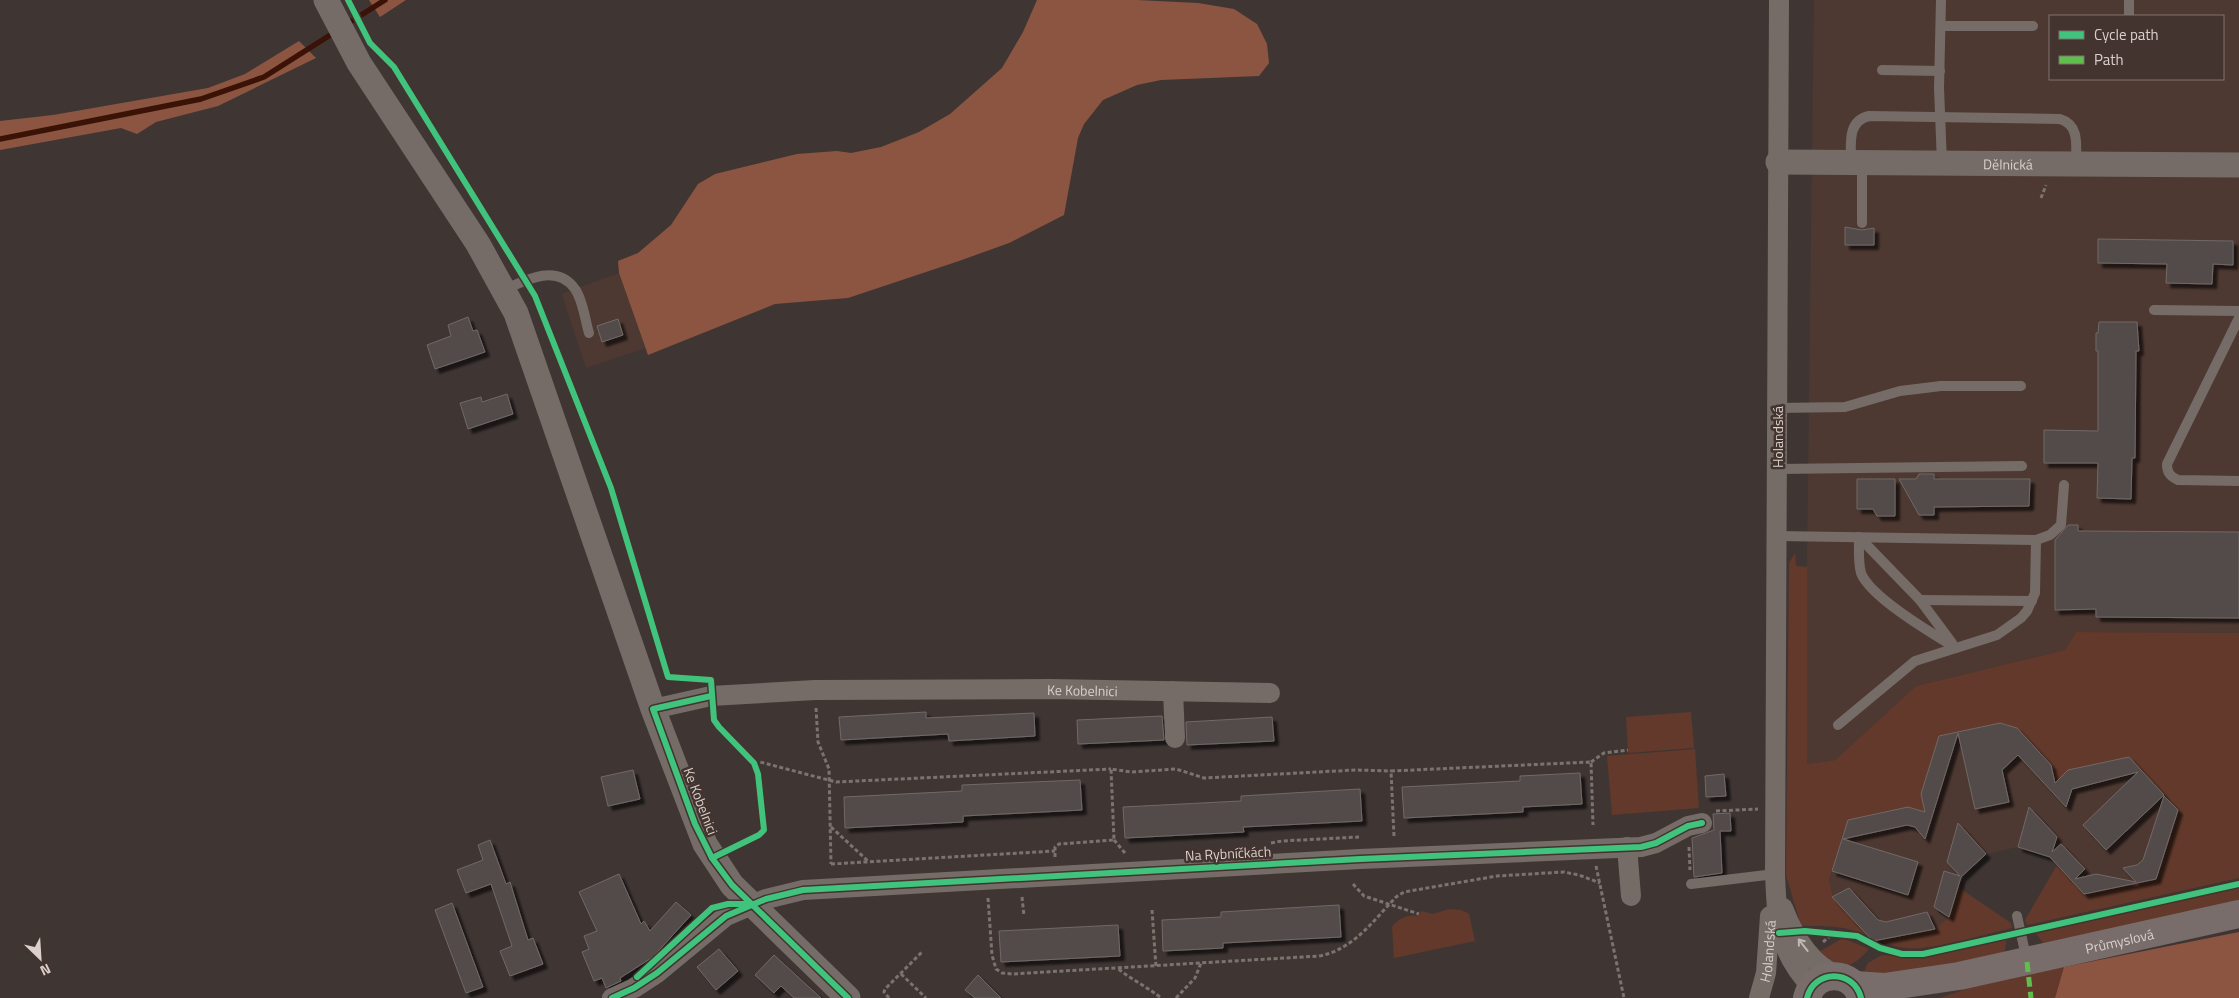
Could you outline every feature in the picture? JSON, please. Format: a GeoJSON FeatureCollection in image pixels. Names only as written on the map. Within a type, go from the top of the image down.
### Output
{"type":"FeatureCollection","features":[{"type":"Feature","properties":{"kind":"main road","name":"Průmyslová"},"geometry":{"type":"LineString","coordinates":[[1852,986],[1873,988],[1903,985],[1999,968],[2239,914]]}},
{"type":"Feature","properties":{"kind":"main road","name":"Průmyslová"},"geometry":{"type":"LineString","coordinates":[[1905,998],[1999,968]]}},
{"type":"Feature","properties":{"kind":"main road"},"geometry":{"type":"LineString","coordinates":[[1805,993],[1826,976],[1852,986]]}},
{"type":"Feature","properties":{"kind":"street","name":"Holandská"},"geometry":{"type":"LineString","coordinates":[[1759,998],[1766,972],[1775,874],[1779,0]]}},
{"type":"Feature","properties":{"kind":"street"},"geometry":{"type":"LineString","coordinates":[[330,8],[369,79],[478,244],[504,290],[528,342],[653,709]]}},
{"type":"Feature","properties":{"kind":"street","name":"Dělnická"},"geometry":{"type":"LineString","coordinates":[[1778,162],[2239,165]]}},
{"type":"Feature","properties":{"kind":"street","name":"Ke Kobelnici"},"geometry":{"type":"LineString","coordinates":[[848,998],[732,885],[712,858],[695,824],[653,709],[670,703],[711,696],[815,690],[1270,693]]}},
{"type":"Feature","properties":{"kind":"street"},"geometry":{"type":"LineString","coordinates":[[1173,691],[1174,738]]}},
{"type":"Feature","properties":{"kind":"street","name":"Na Rybníčkách"},"geometry":{"type":"LineString","coordinates":[[612,998],[634,988],[657,973],[721,920],[752,904],[803,890],[1056,875],[1647,846],[1695,824]]}},
{"type":"Feature","properties":{"kind":"street"},"geometry":{"type":"LineString","coordinates":[[1627,847],[1631,896]]}},
{"type":"Feature","properties":{"kind":"street","name":"Holandská"},"geometry":{"type":"LineString","coordinates":[[1775,874],[1779,897],[1793,931],[1812,957],[1852,986]]}},
{"type":"Feature","properties":{"kind":"street","name":"Holandská"},"geometry":{"type":"LineString","coordinates":[[1775,874],[1779,933],[1805,993]]}},
{"type":"Feature","properties":{"kind":"lane"},"geometry":{"type":"LineString","coordinates":[[1941,0],[1940,117],[1942,163]]}},
{"type":"Feature","properties":{"kind":"lane"},"geometry":{"type":"LineString","coordinates":[[2129,0],[2129,15]]}},
{"type":"Feature","properties":{"kind":"lane"},"geometry":{"type":"LineString","coordinates":[[1941,26],[2033,26]]}},
{"type":"Feature","properties":{"kind":"lane"},"geometry":{"type":"LineString","coordinates":[[1882,70],[1940,71]]}},
{"type":"Feature","properties":{"kind":"lane"},"geometry":{"type":"LineString","coordinates":[[1862,223],[1857,162],[1852,132],[1860,119],[1869,116],[2051,118],[2064,120],[2071,125],[2076,133],[2076,164]]}},
{"type":"Feature","properties":{"kind":"lane"},"geometry":{"type":"LineString","coordinates":[[504,290],[533,277],[553,275],[561,278],[575,289],[589,333]]}},
{"type":"Feature","properties":{"kind":"lane"},"geometry":{"type":"LineString","coordinates":[[2154,310],[2239,311]]}},
{"type":"Feature","properties":{"kind":"lane"},"geometry":{"type":"LineString","coordinates":[[2239,318],[2167,464],[2167,471],[2178,480],[2239,481]]}},
{"type":"Feature","properties":{"kind":"lane"},"geometry":{"type":"LineString","coordinates":[[1777,408],[1845,408],[1900,391],[1941,386],[2021,386]]}},
{"type":"Feature","properties":{"kind":"lane"},"geometry":{"type":"LineString","coordinates":[[1777,469],[2022,466]]}},
{"type":"Feature","properties":{"kind":"lane"},"geometry":{"type":"LineString","coordinates":[[1776,536],[2036,540],[2050,536],[2061,525],[2064,485]]}},
{"type":"Feature","properties":{"kind":"lane"},"geometry":{"type":"LineString","coordinates":[[1859,537],[1920,600],[1956,648]]}},
{"type":"Feature","properties":{"kind":"lane"},"geometry":{"type":"LineString","coordinates":[[1859,537],[1860,570],[1867,582],[1902,613],[1956,648]]}},
{"type":"Feature","properties":{"kind":"lane"},"geometry":{"type":"LineString","coordinates":[[1838,725],[1910,664],[1927,656],[1988,639],[2006,630],[2021,618],[2032,601],[2036,584],[2036,540]]}},
{"type":"Feature","properties":{"kind":"lane"},"geometry":{"type":"LineString","coordinates":[[1920,600],[2032,601]]}},
{"type":"Feature","properties":{"kind":"lane"},"geometry":{"type":"LineString","coordinates":[[1691,884],[1775,874]]}},
{"type":"Feature","properties":{"kind":"lane"},"geometry":{"type":"LineString","coordinates":[[2017,916],[2027,962]]}},
{"type":"Feature","properties":{"kind":"path"},"geometry":{"type":"LineString","coordinates":[[815,690],[818,742],[828,765],[832,887]]}},
{"type":"Feature","properties":{"kind":"path"},"geometry":{"type":"LineString","coordinates":[[711,696],[712,711],[719,727],[754,763],[758,774],[764,830],[759,835],[712,858]]}},
{"type":"Feature","properties":{"kind":"path"},"geometry":{"type":"LineString","coordinates":[[754,763],[760,762],[836,782],[1111,769],[1131,772],[1176,769],[1204,778],[1355,770],[1391,771],[1590,762],[1604,753],[1628,750]]}},
{"type":"Feature","properties":{"kind":"path"},"geometry":{"type":"LineString","coordinates":[[1590,762],[1593,825]]}},
{"type":"Feature","properties":{"kind":"path"},"geometry":{"type":"LineString","coordinates":[[1056,875],[1055,847],[1064,842],[1114,840],[1111,769]]}},
{"type":"Feature","properties":{"kind":"path"},"geometry":{"type":"LineString","coordinates":[[1391,771],[1394,836]]}},
{"type":"Feature","properties":{"kind":"path"},"geometry":{"type":"LineString","coordinates":[[1691,884],[1695,824],[1701,812],[1776,808]]}},
{"type":"Feature","properties":{"kind":"path"},"geometry":{"type":"LineString","coordinates":[[830,827],[869,862]]}},
{"type":"Feature","properties":{"kind":"path"},"geometry":{"type":"LineString","coordinates":[[1593,848],[1624,998]]}},
{"type":"Feature","properties":{"kind":"path"},"geometry":{"type":"LineString","coordinates":[[831,864],[1055,851]]}},
{"type":"Feature","properties":{"kind":"path"},"geometry":{"type":"LineString","coordinates":[[990,918],[993,964],[1002,973],[1156,967],[1326,955],[1339,950],[1358,938],[1404,892],[1497,876],[1564,872],[1579,875],[1600,883]]}},
{"type":"Feature","properties":{"kind":"path"},"geometry":{"type":"LineString","coordinates":[[1352,884],[1364,896],[1419,914]]}},
{"type":"Feature","properties":{"kind":"path"},"geometry":{"type":"LineString","coordinates":[[1152,910],[1156,967]]}},
{"type":"Feature","properties":{"kind":"path"},"geometry":{"type":"LineString","coordinates":[[1793,931],[1843,934]]}},
{"type":"Feature","properties":{"kind":"path"},"geometry":{"type":"LineString","coordinates":[[890,998],[884,992],[885,989],[923,951]]}},
{"type":"Feature","properties":{"kind":"path"},"geometry":{"type":"LineString","coordinates":[[1176,998],[1195,978],[1201,963]]}},
{"type":"Feature","properties":{"kind":"path"},"geometry":{"type":"LineString","coordinates":[[1119,969],[1121,973],[1146,985],[1160,998]]}},
{"type":"Feature","properties":{"kind":"path"},"geometry":{"type":"LineString","coordinates":[[901,974],[926,998]]}},
{"type":"Feature","properties":{"kind":"shaded area"},"geometry":{"type":"Polygon","coordinates":[[[369,0],[406,0],[380,17],[369,0]]]}},
{"type":"Feature","properties":{"kind":"shaded area"},"geometry":{"type":"Polygon","coordinates":[[[1037,0],[1137,0],[1198,3],[1234,9],[1257,24],[1267,44],[1269,63],[1259,76],[1161,80],[1137,85],[1103,100],[1084,124],[1078,138],[1064,215],[1009,243],[848,298],[775,304],[648,355],[619,273],[618,261],[638,253],[671,225],[698,184],[715,174],[797,154],[837,151],[851,153],[881,147],[919,132],[950,114],[1002,68],[1023,32],[1037,0]]]}},
{"type":"Feature","properties":{"kind":"shaded area"},"geometry":{"type":"Polygon","coordinates":[[[1814,0],[2239,0],[2239,633],[2076,632],[2065,650],[1916,686],[1835,760],[1807,764],[1807,567],[1814,0]]]}},
{"type":"Feature","properties":{"kind":"shaded area"},"geometry":{"type":"Polygon","coordinates":[[[299,41],[316,58],[218,106],[156,122],[137,134],[121,128],[0,150],[0,121],[53,115],[208,88],[245,74],[299,41]]]}},
{"type":"Feature","properties":{"kind":"shaded area"},"geometry":{"type":"Polygon","coordinates":[[[619,273],[645,348],[586,368],[562,294],[619,273]]]}},
{"type":"Feature","properties":{"kind":"shaded area"},"geometry":{"type":"Polygon","coordinates":[[[1795,553],[1796,566],[1807,567],[1807,764],[1835,760],[1916,686],[2065,650],[2076,632],[2239,633],[2239,878],[2027,925],[2025,920],[2057,865],[2078,888],[2096,892],[2146,881],[2175,819],[2171,802],[2136,764],[2119,759],[2068,770],[2055,783],[2052,765],[2017,728],[2000,723],[1949,734],[1936,745],[1921,795],[1925,812],[1908,807],[1857,818],[1844,830],[1829,880],[1833,897],[1868,935],[1884,939],[1935,929],[1949,917],[1958,887],[2011,923],[2012,928],[1943,945],[1906,948],[1892,945],[1848,929],[1828,926],[1801,926],[1786,875],[1789,563],[1795,553]]]}},
{"type":"Feature","properties":{"kind":"shaded area"},"geometry":{"type":"Polygon","coordinates":[[[1691,712],[1694,748],[1628,753],[1626,717],[1691,712]]]}},
{"type":"Feature","properties":{"kind":"shaded area"},"geometry":{"type":"Polygon","coordinates":[[[2000,723],[2017,728],[2052,765],[2068,770],[2119,759],[2136,764],[2171,802],[2175,819],[2159,869],[2146,881],[2096,892],[2078,888],[2050,857],[2017,847],[1986,854],[1961,877],[1949,917],[1935,929],[1885,939],[1868,935],[1833,897],[1829,880],[1844,830],[1857,818],[1908,807],[1921,795],[1936,745],[1949,734],[2000,723]]]}},
{"type":"Feature","properties":{"kind":"shaded area"},"geometry":{"type":"Polygon","coordinates":[[[1695,749],[1699,808],[1612,815],[1607,756],[1695,749]]]}},
{"type":"Feature","properties":{"kind":"shaded area"},"geometry":{"type":"Polygon","coordinates":[[[2239,887],[2239,903],[2045,946],[2035,932],[2239,887]]]}},
{"type":"Feature","properties":{"kind":"shaded area"},"geometry":{"type":"Polygon","coordinates":[[[1449,909],[1461,910],[1469,914],[1475,941],[1394,958],[1392,927],[1398,921],[1407,916],[1419,916],[1421,911],[1433,914],[1449,909]]]}},
{"type":"Feature","properties":{"kind":"shaded area"},"geometry":{"type":"Polygon","coordinates":[[[2239,932],[2239,998],[2055,998],[2064,967],[2239,932]]]}},
{"type":"Feature","properties":{"kind":"shaded area"},"geometry":{"type":"Polygon","coordinates":[[[1843,938],[1869,949],[1856,962],[1845,966],[1839,965],[1817,953],[1843,938]]]}},
{"type":"Feature","properties":{"kind":"shaded area"},"geometry":{"type":"Polygon","coordinates":[[[2007,938],[2004,955],[1935,971],[1863,974],[1868,963],[1882,955],[1915,958],[2007,938]]]}},
{"type":"Feature","properties":{"kind":"shaded area"},"geometry":{"type":"Polygon","coordinates":[[[2064,967],[2055,998],[1940,998],[1980,984],[2064,967]]]}},
{"type":"Feature","properties":{"kind":"building"},"geometry":{"type":"Polygon","coordinates":[[[1845,227],[1862,230],[1874,228],[1874,245],[1845,245],[1845,227]]]}},
{"type":"Feature","properties":{"kind":"building"},"geometry":{"type":"Polygon","coordinates":[[[2098,239],[2233,241],[2233,265],[2213,264],[2212,284],[2166,283],[2167,264],[2098,263],[2098,239]]]}},
{"type":"Feature","properties":{"kind":"building"},"geometry":{"type":"Polygon","coordinates":[[[468,317],[473,331],[477,330],[485,352],[435,369],[427,345],[451,336],[448,325],[468,317]]]}},
{"type":"Feature","properties":{"kind":"building"},"geometry":{"type":"Polygon","coordinates":[[[618,319],[623,335],[602,342],[597,326],[618,319]]]}},
{"type":"Feature","properties":{"kind":"building"},"geometry":{"type":"Polygon","coordinates":[[[2099,322],[2137,322],[2139,351],[2136,351],[2135,458],[2132,458],[2131,499],[2097,498],[2098,463],[2044,463],[2044,430],[2098,431],[2098,351],[2096,351],[2096,333],[2098,333],[2099,322]]]}},
{"type":"Feature","properties":{"kind":"building"},"geometry":{"type":"Polygon","coordinates":[[[507,394],[513,414],[468,429],[460,403],[481,397],[482,402],[507,394]]]}},
{"type":"Feature","properties":{"kind":"building"},"geometry":{"type":"Polygon","coordinates":[[[1919,474],[1934,474],[1934,479],[2030,479],[2029,506],[1934,507],[1934,515],[1919,515],[1899,479],[1916,479],[1919,474]]]}},
{"type":"Feature","properties":{"kind":"building"},"geometry":{"type":"Polygon","coordinates":[[[1857,479],[1895,479],[1895,516],[1877,516],[1873,509],[1857,509],[1857,479]]]}},
{"type":"Feature","properties":{"kind":"building"},"geometry":{"type":"Polygon","coordinates":[[[2068,525],[2078,525],[2078,531],[2239,532],[2239,618],[2096,617],[2096,609],[2055,610],[2055,540],[2068,525]]]}},
{"type":"Feature","properties":{"kind":"building"},"geometry":{"type":"Polygon","coordinates":[[[926,712],[926,718],[1034,713],[1035,736],[949,741],[948,734],[841,740],[839,717],[926,712]]]}},
{"type":"Feature","properties":{"kind":"building"},"geometry":{"type":"Polygon","coordinates":[[[1162,716],[1164,740],[1078,744],[1077,720],[1162,716]]]}},
{"type":"Feature","properties":{"kind":"building"},"geometry":{"type":"Polygon","coordinates":[[[1272,717],[1274,741],[1187,745],[1186,722],[1272,717]]]}},
{"type":"Feature","properties":{"kind":"building"},"geometry":{"type":"Polygon","coordinates":[[[2000,723],[2017,728],[2051,765],[2055,783],[2068,770],[2129,757],[2164,795],[2106,850],[2083,825],[2138,772],[2072,789],[2066,807],[2018,755],[2002,770],[2009,802],[1975,809],[1958,733],[1925,839],[1915,827],[1907,825],[1843,839],[1918,862],[1908,895],[1832,871],[1848,820],[1908,807],[1925,812],[1921,794],[1939,736],[2000,723]]]}},
{"type":"Feature","properties":{"kind":"building"},"geometry":{"type":"Polygon","coordinates":[[[633,770],[640,799],[608,806],[601,777],[633,770]]]}},
{"type":"Feature","properties":{"kind":"building"},"geometry":{"type":"Polygon","coordinates":[[[1580,773],[1582,804],[1523,807],[1523,812],[1404,818],[1402,787],[1520,781],[1520,776],[1580,773]]]}},
{"type":"Feature","properties":{"kind":"building"},"geometry":{"type":"Polygon","coordinates":[[[1724,774],[1726,796],[1706,797],[1705,776],[1724,774]]]}},
{"type":"Feature","properties":{"kind":"building"},"geometry":{"type":"Polygon","coordinates":[[[1080,780],[1082,810],[963,816],[963,822],[845,828],[844,797],[962,791],[962,785],[1080,780]]]}},
{"type":"Feature","properties":{"kind":"building"},"geometry":{"type":"Polygon","coordinates":[[[1360,789],[1362,821],[1243,827],[1244,832],[1125,838],[1123,807],[1241,801],[1241,796],[1360,789]]]}},
{"type":"Feature","properties":{"kind":"building"},"geometry":{"type":"Polygon","coordinates":[[[2164,796],[2178,810],[2156,879],[2084,894],[2050,857],[2018,847],[2029,807],[2057,837],[2052,852],[2061,844],[2085,869],[2075,879],[2096,874],[2136,882],[2123,868],[2137,865],[2143,860],[2164,796]]]}},
{"type":"Feature","properties":{"kind":"building"},"geometry":{"type":"Polygon","coordinates":[[[1730,813],[1731,831],[1720,831],[1722,873],[1694,877],[1692,838],[1714,830],[1713,814],[1730,813]]]}},
{"type":"Feature","properties":{"kind":"building"},"geometry":{"type":"Polygon","coordinates":[[[1958,823],[1986,854],[1961,877],[1949,917],[1934,907],[1944,871],[1960,876],[1947,862],[1958,823]]]}},
{"type":"Feature","properties":{"kind":"building"},"geometry":{"type":"Polygon","coordinates":[[[490,840],[506,884],[510,882],[528,940],[533,938],[543,964],[510,976],[500,951],[512,946],[491,884],[466,893],[457,870],[483,860],[478,845],[490,840]]]}},
{"type":"Feature","properties":{"kind":"building"},"geometry":{"type":"Polygon","coordinates":[[[619,874],[641,924],[644,921],[650,931],[676,902],[691,915],[653,957],[620,978],[621,981],[606,988],[602,978],[594,981],[582,952],[589,949],[584,936],[597,931],[579,892],[619,874]]]}},
{"type":"Feature","properties":{"kind":"building"},"geometry":{"type":"Polygon","coordinates":[[[1849,888],[1878,920],[1886,922],[1927,912],[1935,929],[1873,941],[1832,897],[1849,888]]]}},
{"type":"Feature","properties":{"kind":"building"},"geometry":{"type":"Polygon","coordinates":[[[452,903],[483,987],[466,993],[435,910],[452,903]]]}},
{"type":"Feature","properties":{"kind":"building"},"geometry":{"type":"Polygon","coordinates":[[[1339,905],[1341,937],[1223,943],[1223,948],[1163,951],[1162,920],[1221,917],[1221,912],[1339,905]]]}},
{"type":"Feature","properties":{"kind":"building"},"geometry":{"type":"Polygon","coordinates":[[[1118,925],[1120,956],[1001,962],[999,931],[1118,925]]]}},
{"type":"Feature","properties":{"kind":"building"},"geometry":{"type":"Polygon","coordinates":[[[719,949],[738,971],[716,990],[697,967],[719,949]]]}},
{"type":"Feature","properties":{"kind":"building"},"geometry":{"type":"Polygon","coordinates":[[[774,955],[821,998],[794,998],[781,986],[774,993],[755,975],[774,955]]]}},
{"type":"Feature","properties":{"kind":"building"},"geometry":{"type":"Polygon","coordinates":[[[978,975],[1001,998],[975,998],[965,990],[978,975]]]}},
{"type":"Feature","properties":{"kind":"waterway"},"geometry":{"type":"LineString","coordinates":[[347,24],[385,0]]}},
{"type":"Feature","properties":{"kind":"waterway"},"geometry":{"type":"LineString","coordinates":[[0,139],[201,99],[264,77],[335,32]]}},
{"type":"Feature","properties":{"kind":"marked path"},"geometry":{"type":"LineString","coordinates":[[2027,962],[2031,998]]}},
{"type":"Feature","properties":{"kind":"cycle path"},"geometry":{"type":"LineString","coordinates":[[348,0],[370,43],[394,67],[535,296],[611,488],[668,677],[711,680],[714,720],[754,763],[758,774],[764,830],[759,835],[712,858]]}},
{"type":"Feature","properties":{"kind":"cycle path"},"geometry":{"type":"LineString","coordinates":[[711,696],[653,709],[695,824],[712,858],[732,885],[848,998]]}},
{"type":"Feature","properties":{"kind":"cycle path"},"geometry":{"type":"LineString","coordinates":[[612,998],[634,988],[657,973],[726,916],[766,899],[803,890],[1360,859],[1641,847],[1656,843],[1688,826],[1702,823]]}},
{"type":"Feature","properties":{"kind":"cycle path"},"geometry":{"type":"LineString","coordinates":[[1779,933],[1805,931],[1857,936],[1880,948],[1902,954],[1923,954],[2239,884]]}},
{"type":"Feature","properties":{"kind":"cycle path"},"geometry":{"type":"LineString","coordinates":[[637,977],[712,908],[728,904],[747,904]]}},
{"type":"Feature","properties":{"kind":"cycle path"},"geometry":{"type":"LineString","coordinates":[[1807,998],[1811,988],[1817,982],[1834,976],[1851,982],[1857,988],[1861,998]]}}]}
